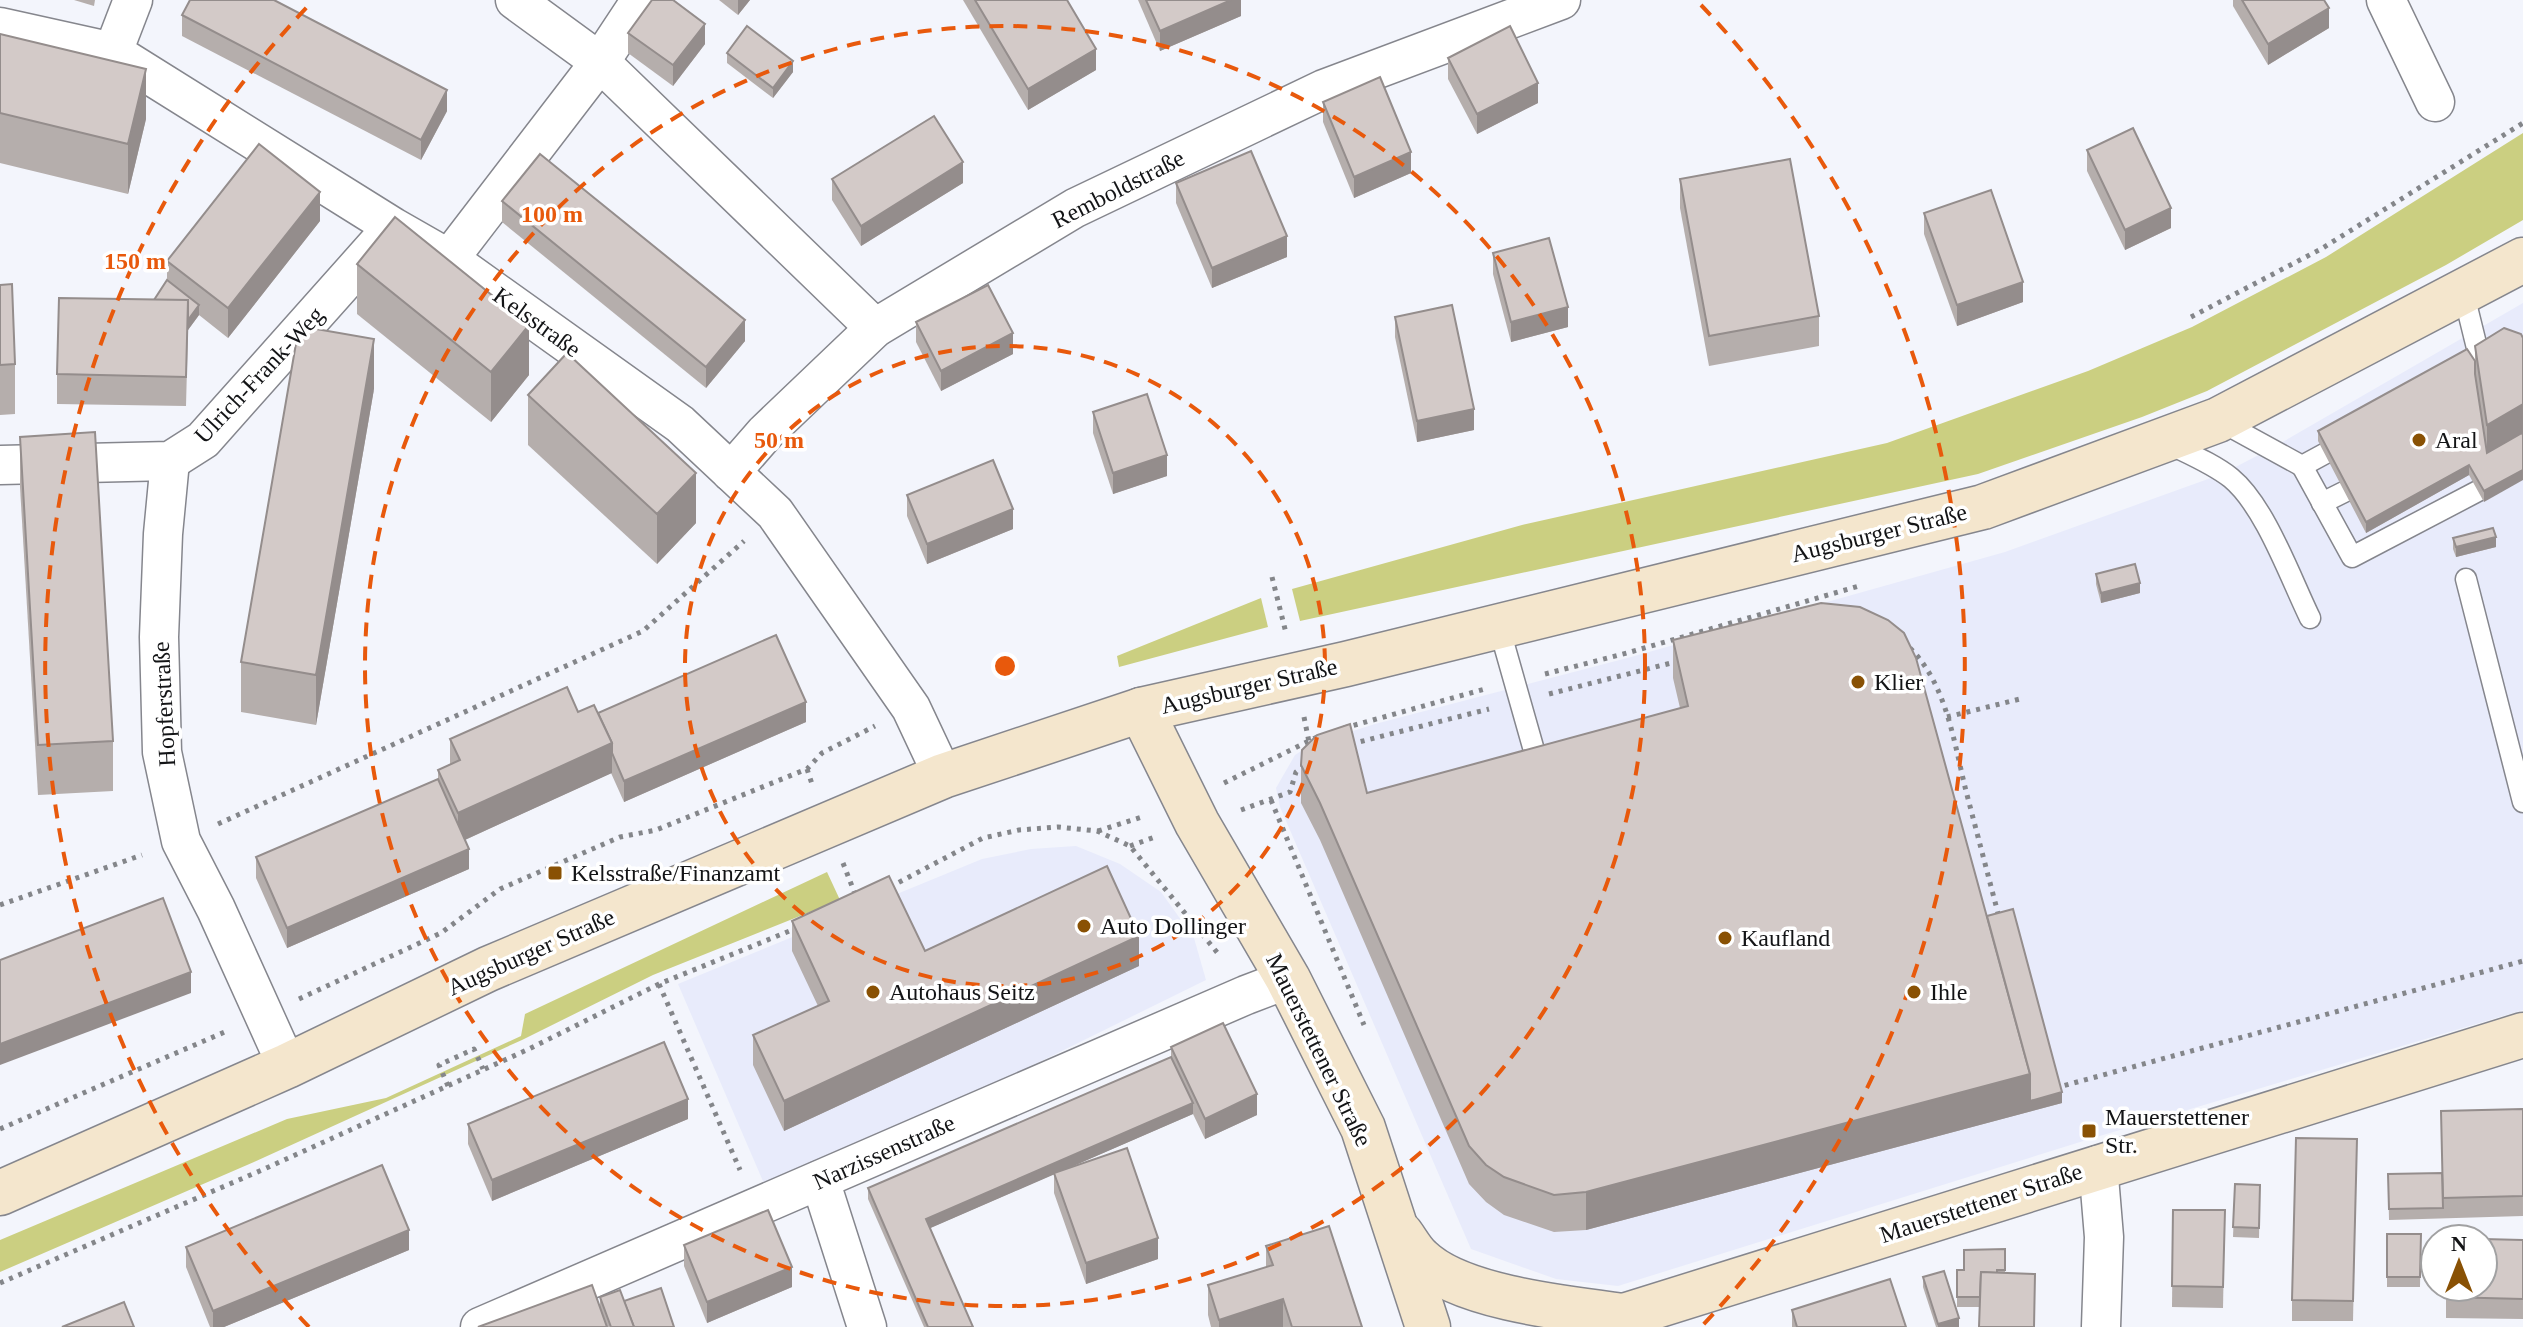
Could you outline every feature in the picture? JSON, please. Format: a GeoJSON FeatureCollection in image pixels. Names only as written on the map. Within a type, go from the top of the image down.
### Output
{"type":"FeatureCollection","features":[{"type":"Feature","properties":{"kind":"main road","name":"Augsburger Straße"},"geometry":{"type":"LineString","coordinates":[[0,1193],[287,1066],[488,969],[943,776],[1141,710],[1499,627],[1983,507],[2218,420],[2463,291],[2519,269]]}},
{"type":"Feature","properties":{"kind":"main road","name":"Mauerstettener Straße"},"geometry":{"type":"LineString","coordinates":[[1141,710],[1197,823],[1288,979],[1363,1128],[1428,1327]]}},
{"type":"Feature","properties":{"kind":"main road","name":"Mauerstettener Straße"},"geometry":{"type":"LineString","coordinates":[[1394,1226],[1420,1260],[1458,1283],[1613,1321],[2098,1165],[2523,1035]]}},
{"type":"Feature","properties":{"kind":"street"},"geometry":{"type":"LineString","coordinates":[[113,52],[133,0]]}},
{"type":"Feature","properties":{"kind":"street"},"geometry":{"type":"LineString","coordinates":[[515,0],[600,62],[875,328]]}},
{"type":"Feature","properties":{"kind":"street"},"geometry":{"type":"LineString","coordinates":[[449,259],[600,62],[641,0]]}},
{"type":"Feature","properties":{"kind":"street","name":"Remboldstraße"},"geometry":{"type":"LineString","coordinates":[[731,472],[765,433],[875,328],[1075,208],[1310,95],[1561,0]]}},
{"type":"Feature","properties":{"kind":"street"},"geometry":{"type":"LineString","coordinates":[[2386,0],[2435,102]]}},
{"type":"Feature","properties":{"kind":"street","name":"Kelsstraße"},"geometry":{"type":"LineString","coordinates":[[0,27],[113,52],[449,259],[680,424],[775,513],[911,708],[943,776]]}},
{"type":"Feature","properties":{"kind":"street","name":"Ulrich-Frank-Weg"},"geometry":{"type":"LineString","coordinates":[[0,465],[170,461],[203,440],[393,227]]}},
{"type":"Feature","properties":{"kind":"street","name":"Hopferstraße"},"geometry":{"type":"LineString","coordinates":[[170,461],[163,534],[160,623],[162,752],[181,841],[216,909],[287,1066]]}},
{"type":"Feature","properties":{"kind":"street","name":"Narzissenstraße"},"geometry":{"type":"LineString","coordinates":[[480,1327],[1288,979]]}},
{"type":"Feature","properties":{"kind":"street"},"geometry":{"type":"LineString","coordinates":[[2098,1165],[2104,1237],[2101,1327]]}},
{"type":"Feature","properties":{"kind":"street"},"geometry":{"type":"LineString","coordinates":[[820,1180],[867,1327]]}},
{"type":"Feature","properties":{"kind":"lane"},"geometry":{"type":"LineString","coordinates":[[2463,291],[2482,361]]}},
{"type":"Feature","properties":{"kind":"lane"},"geometry":{"type":"LineString","coordinates":[[2218,420],[2302,466],[2352,557],[2459,490],[2478,491]]}},
{"type":"Feature","properties":{"kind":"lane"},"geometry":{"type":"LineString","coordinates":[[2165,442],[2229,477],[2248,494],[2310,618]]}},
{"type":"Feature","properties":{"kind":"lane"},"geometry":{"type":"LineString","coordinates":[[2302,466],[2326,453]]}},
{"type":"Feature","properties":{"kind":"lane"},"geometry":{"type":"LineString","coordinates":[[2322,503],[2344,492]]}},
{"type":"Feature","properties":{"kind":"lane"},"geometry":{"type":"LineString","coordinates":[[2466,579],[2523,802]]}},
{"type":"Feature","properties":{"kind":"lane"},"geometry":{"type":"LineString","coordinates":[[1499,627],[1535,754]]}},
{"type":"Feature","properties":{"kind":"path"},"geometry":{"type":"LineString","coordinates":[[2191,317],[2321,249],[2523,123]]}},
{"type":"Feature","properties":{"kind":"path"},"geometry":{"type":"LineString","coordinates":[[0,905],[181,841],[643,631],[775,513]]}},
{"type":"Feature","properties":{"kind":"path"},"geometry":{"type":"LineString","coordinates":[[1901,642],[1923,661],[1935,683],[1947,717],[2002,926]]}},
{"type":"Feature","properties":{"kind":"path"},"geometry":{"type":"LineString","coordinates":[[1346,745],[1688,659]]}},
{"type":"Feature","properties":{"kind":"path"},"geometry":{"type":"LineString","coordinates":[[1947,717],[2020,699]]}},
{"type":"Feature","properties":{"kind":"path"},"geometry":{"type":"LineString","coordinates":[[0,1129],[263,1016],[441,933],[500,889],[620,837],[656,830],[807,769],[822,753],[911,708]]}},
{"type":"Feature","properties":{"kind":"path"},"geometry":{"type":"LineString","coordinates":[[1271,800],[1290,792],[1296,772],[1312,759]]}},
{"type":"Feature","properties":{"kind":"path"},"geometry":{"type":"LineString","coordinates":[[886,889],[983,838],[1019,830],[1058,827],[1097,831],[1130,846],[1209,939],[1246,995]]}},
{"type":"Feature","properties":{"kind":"path"},"geometry":{"type":"LineString","coordinates":[[0,1283],[448,1086],[659,984],[801,926]]}},
{"type":"Feature","properties":{"kind":"path"},"geometry":{"type":"LineString","coordinates":[[2045,1091],[2523,961]]}},
{"type":"Feature","properties":{"kind":"path"},"geometry":{"type":"LineString","coordinates":[[659,984],[756,1208]]}},
{"type":"Feature","properties":{"kind":"path"},"geometry":{"type":"LineString","coordinates":[[448,1086],[439,1065],[474,1049],[483,1069]]}},
{"type":"Feature","properties":{"kind":"shaded area"},"geometry":{"type":"Polygon","coordinates":[[[2523,303],[2523,1010],[2093,1138],[1618,1286],[1556,1279],[1471,1249],[1280,807],[1276,788],[1295,755],[1312,744],[1375,724],[1631,657],[2005,552],[2222,474],[2523,303]]]}},
{"type":"Feature","properties":{"kind":"shaded area"},"geometry":{"type":"Polygon","coordinates":[[[1076,846],[1120,864],[1161,892],[1194,938],[1206,980],[769,1195],[678,984],[982,859],[1031,849],[1076,846]]]}},
{"type":"Feature","properties":{"kind":"green space"},"geometry":{"type":"Polygon","coordinates":[[[2523,133],[2523,220],[2446,265],[2207,391],[2142,417],[1978,474],[1300,621],[1292,589],[1522,525],[1887,443],[2088,371],[2192,327],[2326,257],[2523,133]]]}},
{"type":"Feature","properties":{"kind":"green space"},"geometry":{"type":"Polygon","coordinates":[[[1261,598],[1268,627],[1119,667],[1117,656],[1261,598]]]}},
{"type":"Feature","properties":{"kind":"green space"},"geometry":{"type":"Polygon","coordinates":[[[827,872],[840,900],[653,975],[522,1040],[254,1162],[0,1272],[0,1240],[287,1119],[386,1098],[521,1036],[525,1014],[827,872]]]}},
{"type":"Feature","properties":{"kind":"building"},"geometry":{"type":"Polygon","coordinates":[[[190,0],[274,0],[447,90],[421,140],[182,15],[190,0]]]}},
{"type":"Feature","properties":{"kind":"building"},"geometry":{"type":"Polygon","coordinates":[[[652,0],[673,0],[705,24],[673,65],[628,33],[652,0]]]}},
{"type":"Feature","properties":{"kind":"building"},"geometry":{"type":"Polygon","coordinates":[[[975,0],[1067,0],[1096,49],[1028,89],[975,0]]]}},
{"type":"Feature","properties":{"kind":"building"},"geometry":{"type":"Polygon","coordinates":[[[1146,0],[1231,0],[1160,31],[1146,0]]]}},
{"type":"Feature","properties":{"kind":"building"},"geometry":{"type":"Polygon","coordinates":[[[2242,0],[2324,0],[2329,8],[2268,44],[2242,0]]]}},
{"type":"Feature","properties":{"kind":"building"},"geometry":{"type":"Polygon","coordinates":[[[747,26],[793,61],[773,88],[727,53],[747,26]]]}},
{"type":"Feature","properties":{"kind":"building"},"geometry":{"type":"Polygon","coordinates":[[[1510,26],[1538,83],[1477,114],[1448,58],[1510,26]]]}},
{"type":"Feature","properties":{"kind":"building"},"geometry":{"type":"Polygon","coordinates":[[[0,34],[146,69],[128,144],[0,113],[0,34]]]}},
{"type":"Feature","properties":{"kind":"building"},"geometry":{"type":"Polygon","coordinates":[[[1380,77],[1411,152],[1354,177],[1323,102],[1380,77]]]}},
{"type":"Feature","properties":{"kind":"building"},"geometry":{"type":"Polygon","coordinates":[[[934,116],[963,162],[861,226],[832,179],[934,116]]]}},
{"type":"Feature","properties":{"kind":"building"},"geometry":{"type":"Polygon","coordinates":[[[2133,128],[2171,208],[2125,230],[2087,150],[2133,128]]]}},
{"type":"Feature","properties":{"kind":"building"},"geometry":{"type":"Polygon","coordinates":[[[259,144],[320,192],[228,308],[167,261],[259,144]]]}},
{"type":"Feature","properties":{"kind":"building"},"geometry":{"type":"Polygon","coordinates":[[[1251,151],[1287,236],[1212,268],[1176,183],[1251,151]]]}},
{"type":"Feature","properties":{"kind":"building"},"geometry":{"type":"Polygon","coordinates":[[[540,154],[745,320],[706,367],[502,201],[540,154]]]}},
{"type":"Feature","properties":{"kind":"building"},"geometry":{"type":"Polygon","coordinates":[[[1790,159],[1819,316],[1709,336],[1680,179],[1790,159]]]}},
{"type":"Feature","properties":{"kind":"building"},"geometry":{"type":"Polygon","coordinates":[[[1991,190],[2023,282],[1957,305],[1924,213],[1991,190]]]}},
{"type":"Feature","properties":{"kind":"building"},"geometry":{"type":"Polygon","coordinates":[[[395,217],[529,325],[491,372],[357,264],[395,217]]]}},
{"type":"Feature","properties":{"kind":"building"},"geometry":{"type":"Polygon","coordinates":[[[1549,238],[1568,307],[1511,322],[1493,253],[1549,238]]]}},
{"type":"Feature","properties":{"kind":"building"},"geometry":{"type":"Polygon","coordinates":[[[167,280],[199,305],[188,320],[188,300],[154,300],[167,280]]]}},
{"type":"Feature","properties":{"kind":"building"},"geometry":{"type":"Polygon","coordinates":[[[12,284],[15,364],[0,365],[0,285],[12,284]]]}},
{"type":"Feature","properties":{"kind":"building"},"geometry":{"type":"Polygon","coordinates":[[[988,285],[1013,333],[941,371],[916,322],[988,285]]]}},
{"type":"Feature","properties":{"kind":"building"},"geometry":{"type":"Polygon","coordinates":[[[59,298],[188,300],[186,377],[57,374],[59,298]]]}},
{"type":"Feature","properties":{"kind":"building"},"geometry":{"type":"Polygon","coordinates":[[[1452,305],[1474,409],[1417,421],[1395,317],[1452,305]]]}},
{"type":"Feature","properties":{"kind":"building"},"geometry":{"type":"Polygon","coordinates":[[[299,326],[374,339],[316,675],[241,662],[299,326]]]}},
{"type":"Feature","properties":{"kind":"building"},"geometry":{"type":"Polygon","coordinates":[[[2504,328],[2521,334],[2523,338],[2523,404],[2487,425],[2475,346],[2504,328]]]}},
{"type":"Feature","properties":{"kind":"building"},"geometry":{"type":"Polygon","coordinates":[[[2467,349],[2475,361],[2487,453],[2522,433],[2523,470],[2484,491],[2469,465],[2366,522],[2318,431],[2467,349]]]}},
{"type":"Feature","properties":{"kind":"building"},"geometry":{"type":"Polygon","coordinates":[[[567,353],[696,473],[657,514],[528,395],[567,353]]]}},
{"type":"Feature","properties":{"kind":"building"},"geometry":{"type":"Polygon","coordinates":[[[1147,394],[1167,455],[1113,473],[1093,412],[1147,394]]]}},
{"type":"Feature","properties":{"kind":"building"},"geometry":{"type":"Polygon","coordinates":[[[95,432],[113,741],[38,745],[20,437],[95,432]]]}},
{"type":"Feature","properties":{"kind":"building"},"geometry":{"type":"Polygon","coordinates":[[[993,460],[1013,509],[927,544],[907,495],[993,460]]]}},
{"type":"Feature","properties":{"kind":"building"},"geometry":{"type":"Polygon","coordinates":[[[2493,528],[2496,537],[2456,547],[2453,538],[2493,528]]]}},
{"type":"Feature","properties":{"kind":"building"},"geometry":{"type":"Polygon","coordinates":[[[2135,564],[2140,583],[2101,593],[2096,574],[2135,564]]]}},
{"type":"Feature","properties":{"kind":"building"},"geometry":{"type":"Polygon","coordinates":[[[1821,603],[1860,607],[1888,620],[1904,633],[1916,658],[2030,1074],[1586,1192],[1554,1195],[1504,1177],[1486,1165],[1469,1146],[1301,765],[1302,750],[1317,735],[1350,724],[1367,793],[1688,706],[1673,640],[1821,603]]]}},
{"type":"Feature","properties":{"kind":"building"},"geometry":{"type":"Polygon","coordinates":[[[776,635],[806,702],[624,781],[598,713],[776,635]]]}},
{"type":"Feature","properties":{"kind":"building"},"geometry":{"type":"Polygon","coordinates":[[[567,687],[578,712],[594,705],[612,743],[458,813],[438,770],[460,760],[450,739],[567,687]]]}},
{"type":"Feature","properties":{"kind":"building"},"geometry":{"type":"Polygon","coordinates":[[[438,779],[469,849],[287,928],[256,857],[438,779]]]}},
{"type":"Feature","properties":{"kind":"building"},"geometry":{"type":"Polygon","coordinates":[[[1107,866],[1139,936],[784,1101],[753,1035],[829,1001],[792,921],[889,876],[925,951],[1107,866]]]}},
{"type":"Feature","properties":{"kind":"building"},"geometry":{"type":"Polygon","coordinates":[[[163,898],[191,972],[0,1044],[0,960],[163,898]]]}},
{"type":"Feature","properties":{"kind":"building"},"geometry":{"type":"Polygon","coordinates":[[[2013,909],[2062,1092],[2030,1101],[2030,1074],[1987,916],[2013,909]]]}},
{"type":"Feature","properties":{"kind":"building"},"geometry":{"type":"Polygon","coordinates":[[[1223,1023],[1257,1094],[1205,1119],[1171,1047],[1223,1023]]]}},
{"type":"Feature","properties":{"kind":"building"},"geometry":{"type":"Polygon","coordinates":[[[664,1042],[688,1099],[492,1180],[468,1124],[664,1042]]]}},
{"type":"Feature","properties":{"kind":"building"},"geometry":{"type":"Polygon","coordinates":[[[1171,1057],[1193,1103],[926,1219],[973,1327],[928,1327],[868,1188],[1171,1057]]]}},
{"type":"Feature","properties":{"kind":"building"},"geometry":{"type":"Polygon","coordinates":[[[2523,1109],[2523,1196],[2443,1198],[2441,1111],[2523,1109]]]}},
{"type":"Feature","properties":{"kind":"building"},"geometry":{"type":"Polygon","coordinates":[[[2296,1138],[2357,1139],[2353,1301],[2292,1300],[2296,1138]]]}},
{"type":"Feature","properties":{"kind":"building"},"geometry":{"type":"Polygon","coordinates":[[[1127,1148],[1158,1238],[1086,1263],[1054,1173],[1127,1148]]]}},
{"type":"Feature","properties":{"kind":"building"},"geometry":{"type":"Polygon","coordinates":[[[382,1165],[409,1230],[213,1311],[186,1247],[382,1165]]]}},
{"type":"Feature","properties":{"kind":"building"},"geometry":{"type":"Polygon","coordinates":[[[2442,1173],[2443,1208],[2389,1209],[2388,1174],[2442,1173]]]}},
{"type":"Feature","properties":{"kind":"building"},"geometry":{"type":"Polygon","coordinates":[[[2235,1184],[2260,1185],[2259,1228],[2233,1227],[2235,1184]]]}},
{"type":"Feature","properties":{"kind":"building"},"geometry":{"type":"Polygon","coordinates":[[[768,1210],[792,1267],[707,1302],[684,1245],[768,1210]]]}},
{"type":"Feature","properties":{"kind":"building"},"geometry":{"type":"Polygon","coordinates":[[[2173,1210],[2225,1210],[2223,1287],[2172,1286],[2173,1210]]]}},
{"type":"Feature","properties":{"kind":"building"},"geometry":{"type":"Polygon","coordinates":[[[1329,1226],[1362,1327],[1292,1327],[1283,1299],[1219,1320],[1208,1285],[1273,1265],[1266,1246],[1329,1226]]]}},
{"type":"Feature","properties":{"kind":"building"},"geometry":{"type":"Polygon","coordinates":[[[2387,1234],[2419,1234],[2419,1277],[2387,1277],[2387,1234]]]}},
{"type":"Feature","properties":{"kind":"building"},"geometry":{"type":"Polygon","coordinates":[[[2499,1239],[2523,1240],[2523,1299],[2499,1298],[2499,1239]]]}},
{"type":"Feature","properties":{"kind":"building"},"geometry":{"type":"Polygon","coordinates":[[[2005,1249],[2005,1270],[1981,1272],[1980,1297],[1957,1297],[1957,1270],[1964,1270],[1964,1250],[2005,1249]]]}},
{"type":"Feature","properties":{"kind":"building"},"geometry":{"type":"Polygon","coordinates":[[[1944,1271],[1959,1318],[1938,1324],[1923,1277],[1944,1271]]]}},
{"type":"Feature","properties":{"kind":"building"},"geometry":{"type":"Polygon","coordinates":[[[1981,1272],[2035,1274],[2034,1327],[1979,1327],[1981,1272]]]}},
{"type":"Feature","properties":{"kind":"building"},"geometry":{"type":"Polygon","coordinates":[[[1890,1279],[1906,1327],[1797,1327],[1792,1310],[1890,1279]]]}},
{"type":"Feature","properties":{"kind":"building"},"geometry":{"type":"Polygon","coordinates":[[[592,1285],[607,1327],[478,1327],[592,1285]]]}},
{"type":"Feature","properties":{"kind":"building"},"geometry":{"type":"Polygon","coordinates":[[[661,1288],[674,1327],[634,1327],[624,1301],[661,1288]]]}},
{"type":"Feature","properties":{"kind":"building"},"geometry":{"type":"Polygon","coordinates":[[[620,1290],[634,1327],[611,1327],[600,1297],[620,1290]]]}},
{"type":"Feature","properties":{"kind":"building"},"geometry":{"type":"Polygon","coordinates":[[[124,1302],[134,1327],[62,1327],[124,1302]]]}},
{"type":"Feature","properties":{"kind":"place","name":"Aral"},"geometry":{"type":"Point","coordinates":[2419,440]}},
{"type":"Feature","properties":{"kind":"place","name":"Klier"},"geometry":{"type":"Point","coordinates":[1858,682]}},
{"type":"Feature","properties":{"kind":"place","name":"Kelsstraße/Finanzamt"},"geometry":{"type":"Point","coordinates":[555,873]}},
{"type":"Feature","properties":{"kind":"place","name":"Auto Dollinger"},"geometry":{"type":"Point","coordinates":[1084,926]}},
{"type":"Feature","properties":{"kind":"place","name":"Kaufland"},"geometry":{"type":"Point","coordinates":[1725,938]}},
{"type":"Feature","properties":{"kind":"place","name":"Autohaus Seitz"},"geometry":{"type":"Point","coordinates":[873,992]}},
{"type":"Feature","properties":{"kind":"place","name":"Ihle"},"geometry":{"type":"Point","coordinates":[1914,992]}},
{"type":"Feature","properties":{"kind":"place","name":"Mauerstettener Str."},"geometry":{"type":"Point","coordinates":[2089,1131]}}]}
